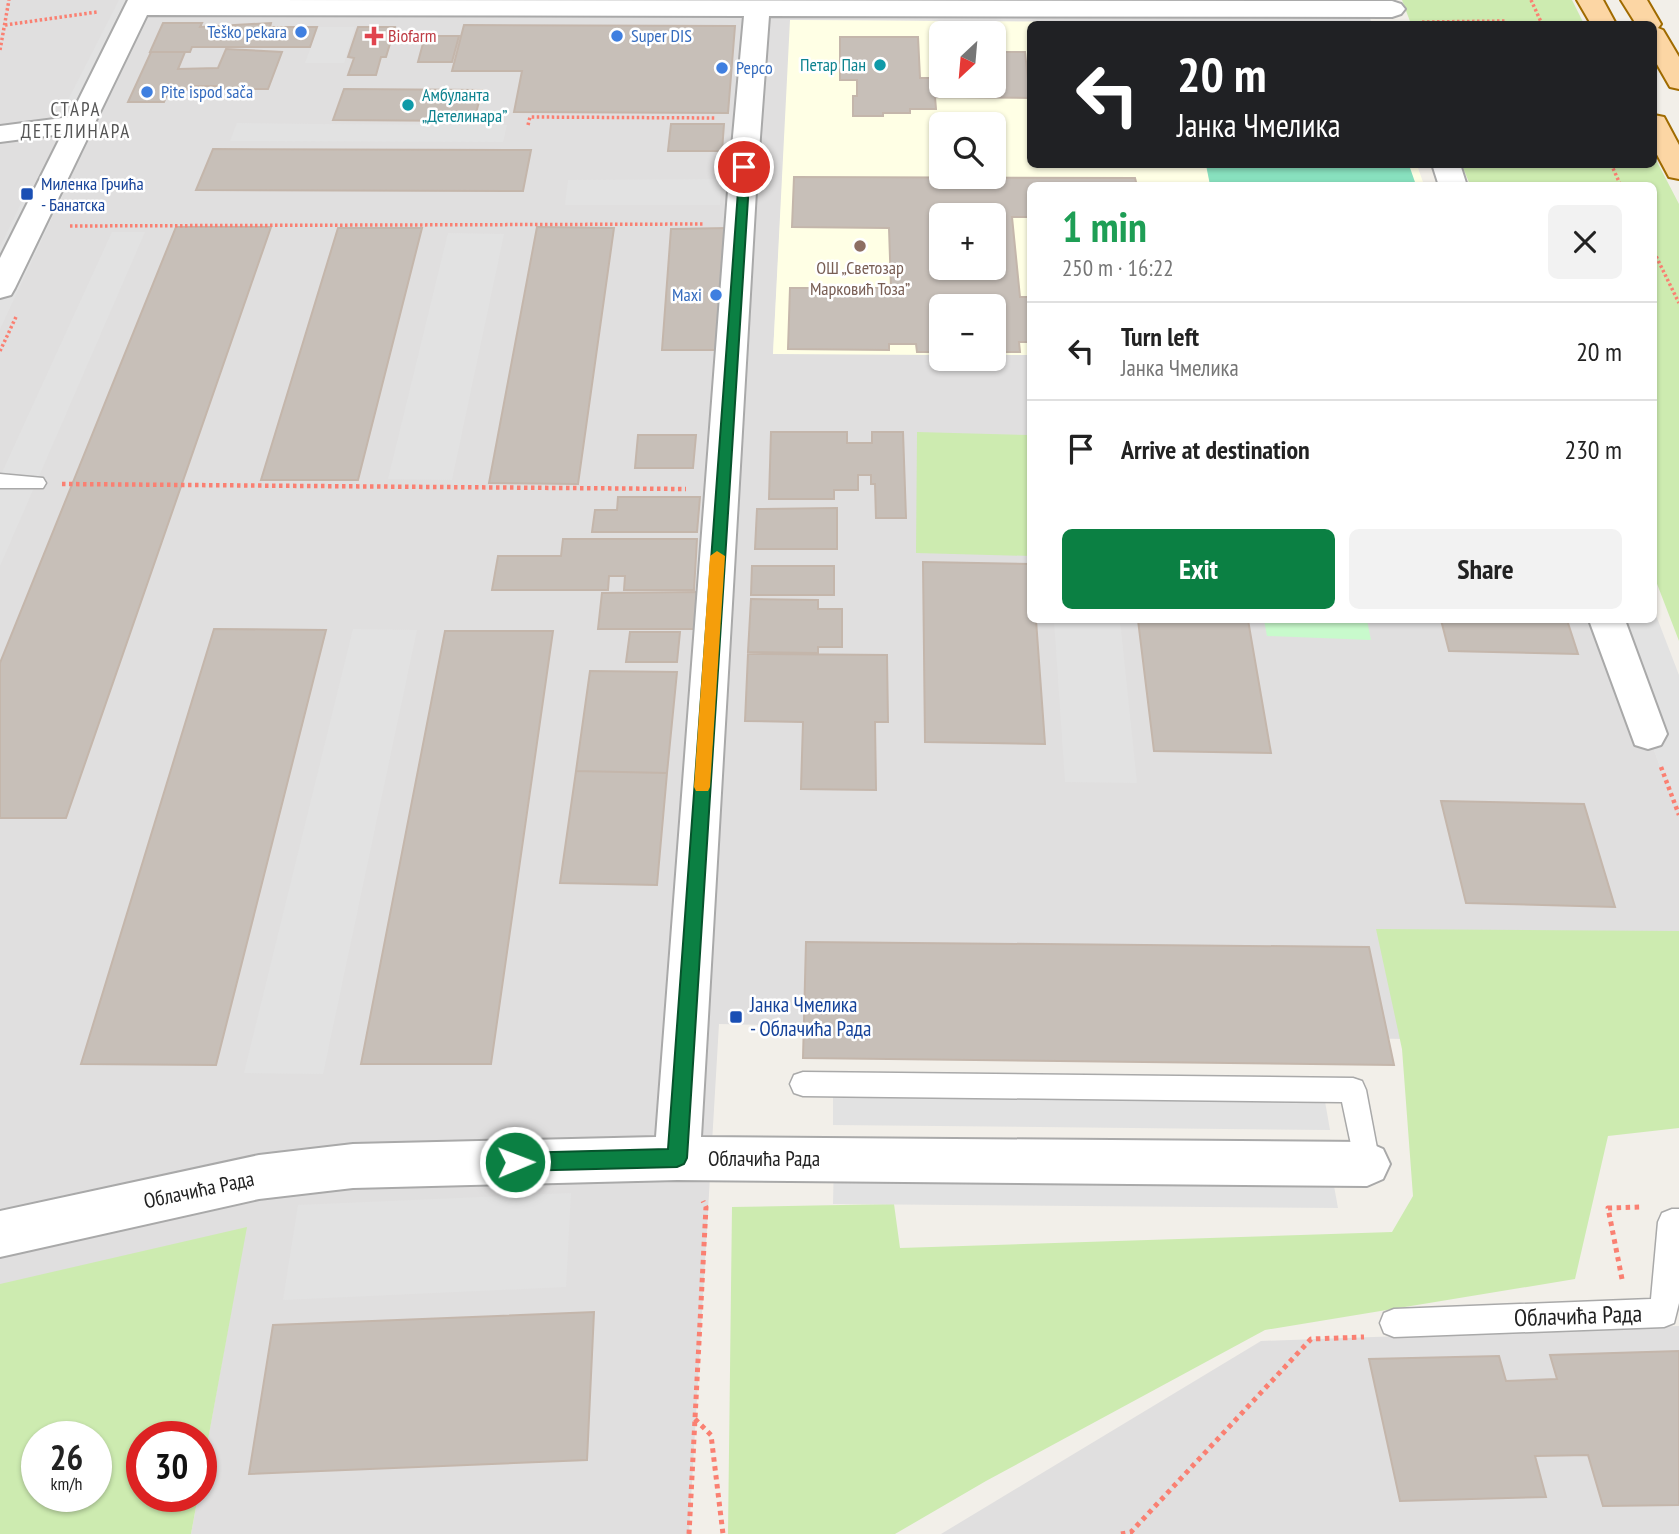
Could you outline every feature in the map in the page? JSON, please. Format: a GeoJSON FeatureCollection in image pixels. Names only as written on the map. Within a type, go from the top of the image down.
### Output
{"type":"FeatureCollection","features":[{"type":"Feature","properties":{"kind":"main road"},"geometry":{"type":"LineString","coordinates":[[1590,0],[1601,21]]}},
{"type":"Feature","properties":{"kind":"main road"},"geometry":{"type":"LineString","coordinates":[[1634,0],[1646,21]]}},
{"type":"Feature","properties":{"kind":"main road"},"geometry":{"type":"LineString","coordinates":[[1657,41],[1679,81]]}},
{"type":"Feature","properties":{"kind":"main road"},"geometry":{"type":"LineString","coordinates":[[1657,128],[1679,171]]}},
{"type":"Feature","properties":{"kind":"street"},"geometry":{"type":"LineString","coordinates":[[677,1158],[757,3]]}},
{"type":"Feature","properties":{"kind":"street"},"geometry":{"type":"LineString","coordinates":[[0,288],[139,4],[757,3],[1393,14]]}},
{"type":"Feature","properties":{"kind":"street"},"geometry":{"type":"LineString","coordinates":[[0,134],[78,124]]}},
{"type":"Feature","properties":{"kind":"street"},"geometry":{"type":"LineString","coordinates":[[1608,623],[1648,734]]}},
{"type":"Feature","properties":{"kind":"street","name":"Облачића Рада"},"geometry":{"type":"LineString","coordinates":[[0,1234],[260,1177],[353,1167],[677,1158],[1367,1164]]}},
{"type":"Feature","properties":{"kind":"lane"},"geometry":{"type":"LineString","coordinates":[[0,481],[36,483]]}},
{"type":"Feature","properties":{"kind":"lane"},"geometry":{"type":"LineString","coordinates":[[803,1084],[1353,1090],[1367,1164]]}},
{"type":"Feature","properties":{"kind":"lane","name":"Облачића Рада"},"geometry":{"type":"LineString","coordinates":[[1394,1323],[1664,1313],[1672,1222],[1679,1222]]}},
{"type":"Feature","properties":{"kind":"path"},"geometry":{"type":"LineString","coordinates":[[0,50],[9,0]]}},
{"type":"Feature","properties":{"kind":"path"},"geometry":{"type":"LineString","coordinates":[[1531,0],[1541,21]]}},
{"type":"Feature","properties":{"kind":"path"},"geometry":{"type":"LineString","coordinates":[[5,25],[101,12]]}},
{"type":"Feature","properties":{"kind":"path"},"geometry":{"type":"LineString","coordinates":[[1393,14],[1505,21]]}},
{"type":"Feature","properties":{"kind":"path"},"geometry":{"type":"LineString","coordinates":[[528,125],[530,117],[748,118]]}},
{"type":"Feature","properties":{"kind":"path"},"geometry":{"type":"LineString","coordinates":[[58,226],[740,224]]}},
{"type":"Feature","properties":{"kind":"path"},"geometry":{"type":"LineString","coordinates":[[1657,258],[1679,303]]}},
{"type":"Feature","properties":{"kind":"path"},"geometry":{"type":"LineString","coordinates":[[36,483],[722,489]]}},
{"type":"Feature","properties":{"kind":"path"},"geometry":{"type":"LineString","coordinates":[[1648,734],[1679,815]]}},
{"type":"Feature","properties":{"kind":"path"},"geometry":{"type":"LineString","coordinates":[[677,1158],[706,1207],[689,1534]]}},
{"type":"Feature","properties":{"kind":"path"},"geometry":{"type":"LineString","coordinates":[[695,1419],[711,1435],[723,1534]]}},
{"type":"Feature","properties":{"kind":"shaded area"},"geometry":{"type":"Polygon","coordinates":[[[0,0],[1364,0],[1371,21],[791,20],[773,354],[929,353],[929,371],[1006,371],[1006,353],[1027,353],[1027,623],[1608,623],[1673,802],[1679,803],[1679,1045],[719,1024],[689,1534],[191,1534],[195,1512],[217,1512],[217,1421],[211,1421],[246,1228],[0,1288],[0,0]]]}},
{"type":"Feature","properties":{"kind":"shaded area"},"geometry":{"type":"Polygon","coordinates":[[[119,0],[140,0],[89,102],[67,102],[119,0]]]}},
{"type":"Feature","properties":{"kind":"shaded area","name":"ОШ „Светозар Марковић Тоза”"},"geometry":{"type":"Polygon","coordinates":[[[790,20],[935,21],[929,21],[929,98],[1006,98],[1006,21],[1027,22],[1027,168],[1418,168],[1423,182],[1027,182],[1027,355],[1006,355],[1006,294],[929,294],[929,355],[773,354],[790,20]]]}},
{"type":"Feature","properties":{"kind":"shaded area"},"geometry":{"type":"Polygon","coordinates":[[[318,27],[355,27],[344,63],[305,63],[318,27]]]}},
{"type":"Feature","properties":{"kind":"shaded area"},"geometry":{"type":"Polygon","coordinates":[[[237,123],[507,125],[503,142],[230,141],[237,123]]]}},
{"type":"Feature","properties":{"kind":"shaded area"},"geometry":{"type":"Polygon","coordinates":[[[721,179],[720,205],[565,205],[568,180],[721,179]]]}},
{"type":"Feature","properties":{"kind":"shaded area"},"geometry":{"type":"Polygon","coordinates":[[[25,195],[63,195],[0,329],[0,247],[25,195]]]}},
{"type":"Feature","properties":{"kind":"shaded area"},"geometry":{"type":"Polygon","coordinates":[[[112,232],[145,232],[0,566],[0,477],[112,232]]]}},
{"type":"Feature","properties":{"kind":"shaded area"},"geometry":{"type":"Polygon","coordinates":[[[448,233],[504,234],[452,480],[388,479],[448,233]]]}},
{"type":"Feature","properties":{"kind":"shaded area"},"geometry":{"type":"Polygon","coordinates":[[[1657,618],[1679,675],[1679,803],[1673,803],[1608,623],[1657,623],[1657,618]]]}},
{"type":"Feature","properties":{"kind":"shaded area"},"geometry":{"type":"Polygon","coordinates":[[[1054,623],[1120,623],[1137,783],[1065,782],[1054,623]]]}},
{"type":"Feature","properties":{"kind":"shaded area"},"geometry":{"type":"Polygon","coordinates":[[[353,629],[417,630],[323,1074],[244,1073],[353,629]]]}},
{"type":"Feature","properties":{"kind":"shaded area"},"geometry":{"type":"Polygon","coordinates":[[[833,1084],[1323,1090],[1330,1130],[833,1125],[833,1084]]]}},
{"type":"Feature","properties":{"kind":"shaded area"},"geometry":{"type":"Polygon","coordinates":[[[834,1159],[1330,1164],[1338,1208],[833,1204],[834,1159]]]}},
{"type":"Feature","properties":{"kind":"shaded area"},"geometry":{"type":"Polygon","coordinates":[[[571,1193],[566,1287],[283,1300],[298,1205],[571,1193]]]}},
{"type":"Feature","properties":{"kind":"shaded area"},"geometry":{"type":"Polygon","coordinates":[[[1679,1326],[1679,1534],[941,1534],[1261,1341],[1679,1326]]]}},
{"type":"Feature","properties":{"kind":"green space"},"geometry":{"type":"Polygon","coordinates":[[[1402,0],[1572,0],[1582,21],[1410,21],[1402,0]]]}},
{"type":"Feature","properties":{"kind":"green space"},"geometry":{"type":"Polygon","coordinates":[[[1657,162],[1679,204],[1679,641],[1657,584],[1657,182],[1469,182],[1463,168],[1657,168],[1657,162]]]}},
{"type":"Feature","properties":{"kind":"green space"},"geometry":{"type":"Polygon","coordinates":[[[1207,168],[1410,168],[1415,182],[1209,182],[1207,168]]]}},
{"type":"Feature","properties":{"kind":"green space"},"geometry":{"type":"Polygon","coordinates":[[[917,432],[1027,435],[1027,556],[916,553],[917,432]]]}},
{"type":"Feature","properties":{"kind":"green space"},"geometry":{"type":"Polygon","coordinates":[[[1265,623],[1368,623],[1371,640],[1267,636],[1265,623]]]}},
{"type":"Feature","properties":{"kind":"green space"},"geometry":{"type":"Polygon","coordinates":[[[1376,929],[1679,931],[1679,1128],[1608,1136],[1575,1279],[1265,1330],[986,1481],[895,1534],[728,1534],[732,1207],[894,1204],[900,1248],[1392,1232],[1413,1196],[1402,1049],[1376,929]]]}},
{"type":"Feature","properties":{"kind":"green space"},"geometry":{"type":"Polygon","coordinates":[[[247,1227],[211,1421],[126,1421],[126,1512],[195,1512],[191,1534],[0,1534],[0,1284],[247,1227]]]}},
{"type":"Feature","properties":{"kind":"building"},"geometry":{"type":"Polygon","coordinates":[[[163,23],[202,23],[200,27],[271,23],[270,27],[317,27],[310,47],[192,47],[190,52],[150,52],[163,23]]]}},
{"type":"Feature","properties":{"kind":"building"},"geometry":{"type":"Polygon","coordinates":[[[464,25],[735,26],[728,113],[514,112],[522,71],[452,71],[464,25]]]}},
{"type":"Feature","properties":{"kind":"building"},"geometry":{"type":"Polygon","coordinates":[[[358,27],[395,27],[386,57],[381,57],[376,75],[348,75],[354,58],[348,57],[358,27]]]}},
{"type":"Feature","properties":{"kind":"building"},"geometry":{"type":"Polygon","coordinates":[[[425,36],[459,36],[452,62],[418,62],[425,36]]]}},
{"type":"Feature","properties":{"kind":"building","name":"Петар Пан"},"geometry":{"type":"Polygon","coordinates":[[[840,37],[918,37],[920,78],[929,78],[929,98],[935,98],[936,109],[910,109],[910,113],[883,113],[883,116],[853,116],[853,96],[857,96],[857,80],[840,80],[840,37]]]}},
{"type":"Feature","properties":{"kind":"building"},"geometry":{"type":"Polygon","coordinates":[[[226,49],[282,52],[268,89],[189,86],[187,90],[169,90],[164,102],[128,102],[151,52],[185,52],[178,69],[218,68],[226,49]]]}},
{"type":"Feature","properties":{"kind":"building","name":"Петар Пан"},"geometry":{"type":"Polygon","coordinates":[[[1006,52],[1025,52],[1027,98],[1006,98],[1006,52]]]}},
{"type":"Feature","properties":{"kind":"building","name":"Амбуланта „Детелинара”"},"geometry":{"type":"Polygon","coordinates":[[[344,89],[482,90],[474,121],[333,120],[344,89]]]}},
{"type":"Feature","properties":{"kind":"building"},"geometry":{"type":"Polygon","coordinates":[[[671,124],[724,124],[722,151],[668,151],[671,124]]]}},
{"type":"Feature","properties":{"kind":"building"},"geometry":{"type":"Polygon","coordinates":[[[213,149],[531,150],[523,191],[196,190],[213,149]]]}},
{"type":"Feature","properties":{"kind":"building"},"geometry":{"type":"Polygon","coordinates":[[[794,177],[929,177],[929,189],[1006,189],[1006,178],[1135,178],[1136,182],[1027,182],[1027,217],[1012,217],[1020,297],[1027,297],[1027,342],[1019,342],[1020,352],[1006,352],[1006,294],[929,294],[929,352],[917,352],[916,344],[889,344],[889,350],[788,349],[790,288],[891,288],[889,228],[792,227],[794,177]]]}},
{"type":"Feature","properties":{"kind":"building"},"geometry":{"type":"Polygon","coordinates":[[[176,227],[271,227],[66,818],[0,818],[0,663],[176,227]]]}},
{"type":"Feature","properties":{"kind":"building"},"geometry":{"type":"Polygon","coordinates":[[[537,227],[614,228],[578,484],[489,483],[537,227]]]}},
{"type":"Feature","properties":{"kind":"building"},"geometry":{"type":"Polygon","coordinates":[[[338,228],[422,228],[358,480],[261,480],[338,228]]]}},
{"type":"Feature","properties":{"kind":"building"},"geometry":{"type":"Polygon","coordinates":[[[728,228],[723,350],[662,350],[671,229],[728,228]]]}},
{"type":"Feature","properties":{"kind":"building"},"geometry":{"type":"Polygon","coordinates":[[[771,432],[847,432],[847,443],[872,443],[872,432],[903,432],[906,518],[876,518],[875,484],[871,484],[871,475],[858,475],[858,490],[834,490],[834,499],[769,499],[771,432]]]}},
{"type":"Feature","properties":{"kind":"building"},"geometry":{"type":"Polygon","coordinates":[[[638,435],[696,435],[693,468],[635,468],[638,435]]]}},
{"type":"Feature","properties":{"kind":"building"},"geometry":{"type":"Polygon","coordinates":[[[618,497],[700,497],[697,532],[592,532],[595,510],[617,510],[618,497]]]}},
{"type":"Feature","properties":{"kind":"building"},"geometry":{"type":"Polygon","coordinates":[[[837,508],[837,549],[755,549],[757,509],[837,508]]]}},
{"type":"Feature","properties":{"kind":"building"},"geometry":{"type":"Polygon","coordinates":[[[563,539],[697,539],[694,590],[624,590],[625,576],[609,576],[608,590],[492,590],[498,556],[561,556],[563,539]]]}},
{"type":"Feature","properties":{"kind":"building"},"geometry":{"type":"Polygon","coordinates":[[[923,562],[1027,564],[1027,623],[1036,623],[1045,744],[925,742],[923,562]]]}},
{"type":"Feature","properties":{"kind":"building"},"geometry":{"type":"Polygon","coordinates":[[[752,566],[834,566],[834,595],[751,595],[752,566]]]}},
{"type":"Feature","properties":{"kind":"building"},"geometry":{"type":"Polygon","coordinates":[[[697,592],[695,629],[598,629],[602,593],[697,592]]]}},
{"type":"Feature","properties":{"kind":"building"},"geometry":{"type":"Polygon","coordinates":[[[751,599],[818,600],[818,609],[842,609],[842,647],[818,647],[818,653],[748,652],[751,599]]]}},
{"type":"Feature","properties":{"kind":"building"},"geometry":{"type":"Polygon","coordinates":[[[1138,623],[1249,623],[1271,753],[1154,751],[1138,623]]]}},
{"type":"Feature","properties":{"kind":"building"},"geometry":{"type":"Polygon","coordinates":[[[1442,623],[1568,623],[1578,654],[1449,651],[1442,623]]]}},
{"type":"Feature","properties":{"kind":"building"},"geometry":{"type":"Polygon","coordinates":[[[214,629],[326,630],[216,1065],[81,1064],[214,629]]]}},
{"type":"Feature","properties":{"kind":"building"},"geometry":{"type":"Polygon","coordinates":[[[445,631],[553,631],[491,1064],[361,1064],[445,631]]]}},
{"type":"Feature","properties":{"kind":"building"},"geometry":{"type":"Polygon","coordinates":[[[630,632],[680,632],[677,662],[626,662],[630,632]]]}},
{"type":"Feature","properties":{"kind":"building"},"geometry":{"type":"Polygon","coordinates":[[[748,654],[887,655],[888,722],[875,722],[876,790],[801,789],[803,722],[745,721],[748,654]]]}},
{"type":"Feature","properties":{"kind":"building"},"geometry":{"type":"Polygon","coordinates":[[[590,671],[677,672],[667,773],[576,771],[590,671]]]}},
{"type":"Feature","properties":{"kind":"building"},"geometry":{"type":"Polygon","coordinates":[[[576,771],[667,773],[657,885],[560,883],[576,771]]]}},
{"type":"Feature","properties":{"kind":"building"},"geometry":{"type":"Polygon","coordinates":[[[1441,801],[1584,804],[1615,907],[1466,903],[1441,801]]]}},
{"type":"Feature","properties":{"kind":"building"},"geometry":{"type":"Polygon","coordinates":[[[806,942],[1369,947],[1394,1065],[803,1058],[806,942]]]}},
{"type":"Feature","properties":{"kind":"building"},"geometry":{"type":"Polygon","coordinates":[[[594,1312],[587,1460],[249,1474],[273,1325],[594,1312]]]}},
{"type":"Feature","properties":{"kind":"building"},"geometry":{"type":"Polygon","coordinates":[[[1679,1351],[1679,1505],[1603,1506],[1588,1455],[1535,1456],[1546,1497],[1400,1501],[1369,1359],[1499,1356],[1506,1381],[1557,1379],[1550,1355],[1679,1351]]]}},
{"type":"Feature","properties":{"kind":"slow traffic"},"geometry":{"type":"LineString","coordinates":[[702,787],[717,556]]}},
{"type":"Feature","properties":{"kind":"place","name":"Teško pekara"},"geometry":{"type":"Point","coordinates":[301,32]}},
{"type":"Feature","properties":{"kind":"place","name":"Biofarm"},"geometry":{"type":"Point","coordinates":[374,36]}},
{"type":"Feature","properties":{"kind":"place","name":"Super DIS"},"geometry":{"type":"Point","coordinates":[617,36]}},
{"type":"Feature","properties":{"kind":"place","name":"Петар Пан"},"geometry":{"type":"Point","coordinates":[880,65]}},
{"type":"Feature","properties":{"kind":"place","name":"Pepco"},"geometry":{"type":"Point","coordinates":[722,68]}},
{"type":"Feature","properties":{"kind":"place","name":"Pite ispod sača"},"geometry":{"type":"Point","coordinates":[147,92]}},
{"type":"Feature","properties":{"kind":"place","name":"Амбуланта „Детелинара”"},"geometry":{"type":"Point","coordinates":[408,105]}},
{"type":"Feature","properties":{"kind":"place","name":"Миленка Грчића - Банатска"},"geometry":{"type":"Point","coordinates":[27,194]}},
{"type":"Feature","properties":{"kind":"place","name":"ОШ „Светозар Марковић Тоза”"},"geometry":{"type":"Point","coordinates":[860,246]}},
{"type":"Feature","properties":{"kind":"place","name":"Maxi"},"geometry":{"type":"Point","coordinates":[716,295]}},
{"type":"Feature","properties":{"kind":"place","name":"Јанка Чмелика - Облачића Рада"},"geometry":{"type":"Point","coordinates":[736,1017]}},
{"type":"Feature","properties":{"kind":"district","name":"СТАРА ДЕТЕЛИНАРА"},"geometry":{"type":"Point","coordinates":[76,120]}},
{"type":"Feature","properties":{"kind":"route"},"geometry":{"type":"LineString","coordinates":[[515,1162],[677,1158],[744,167]]}}]}
